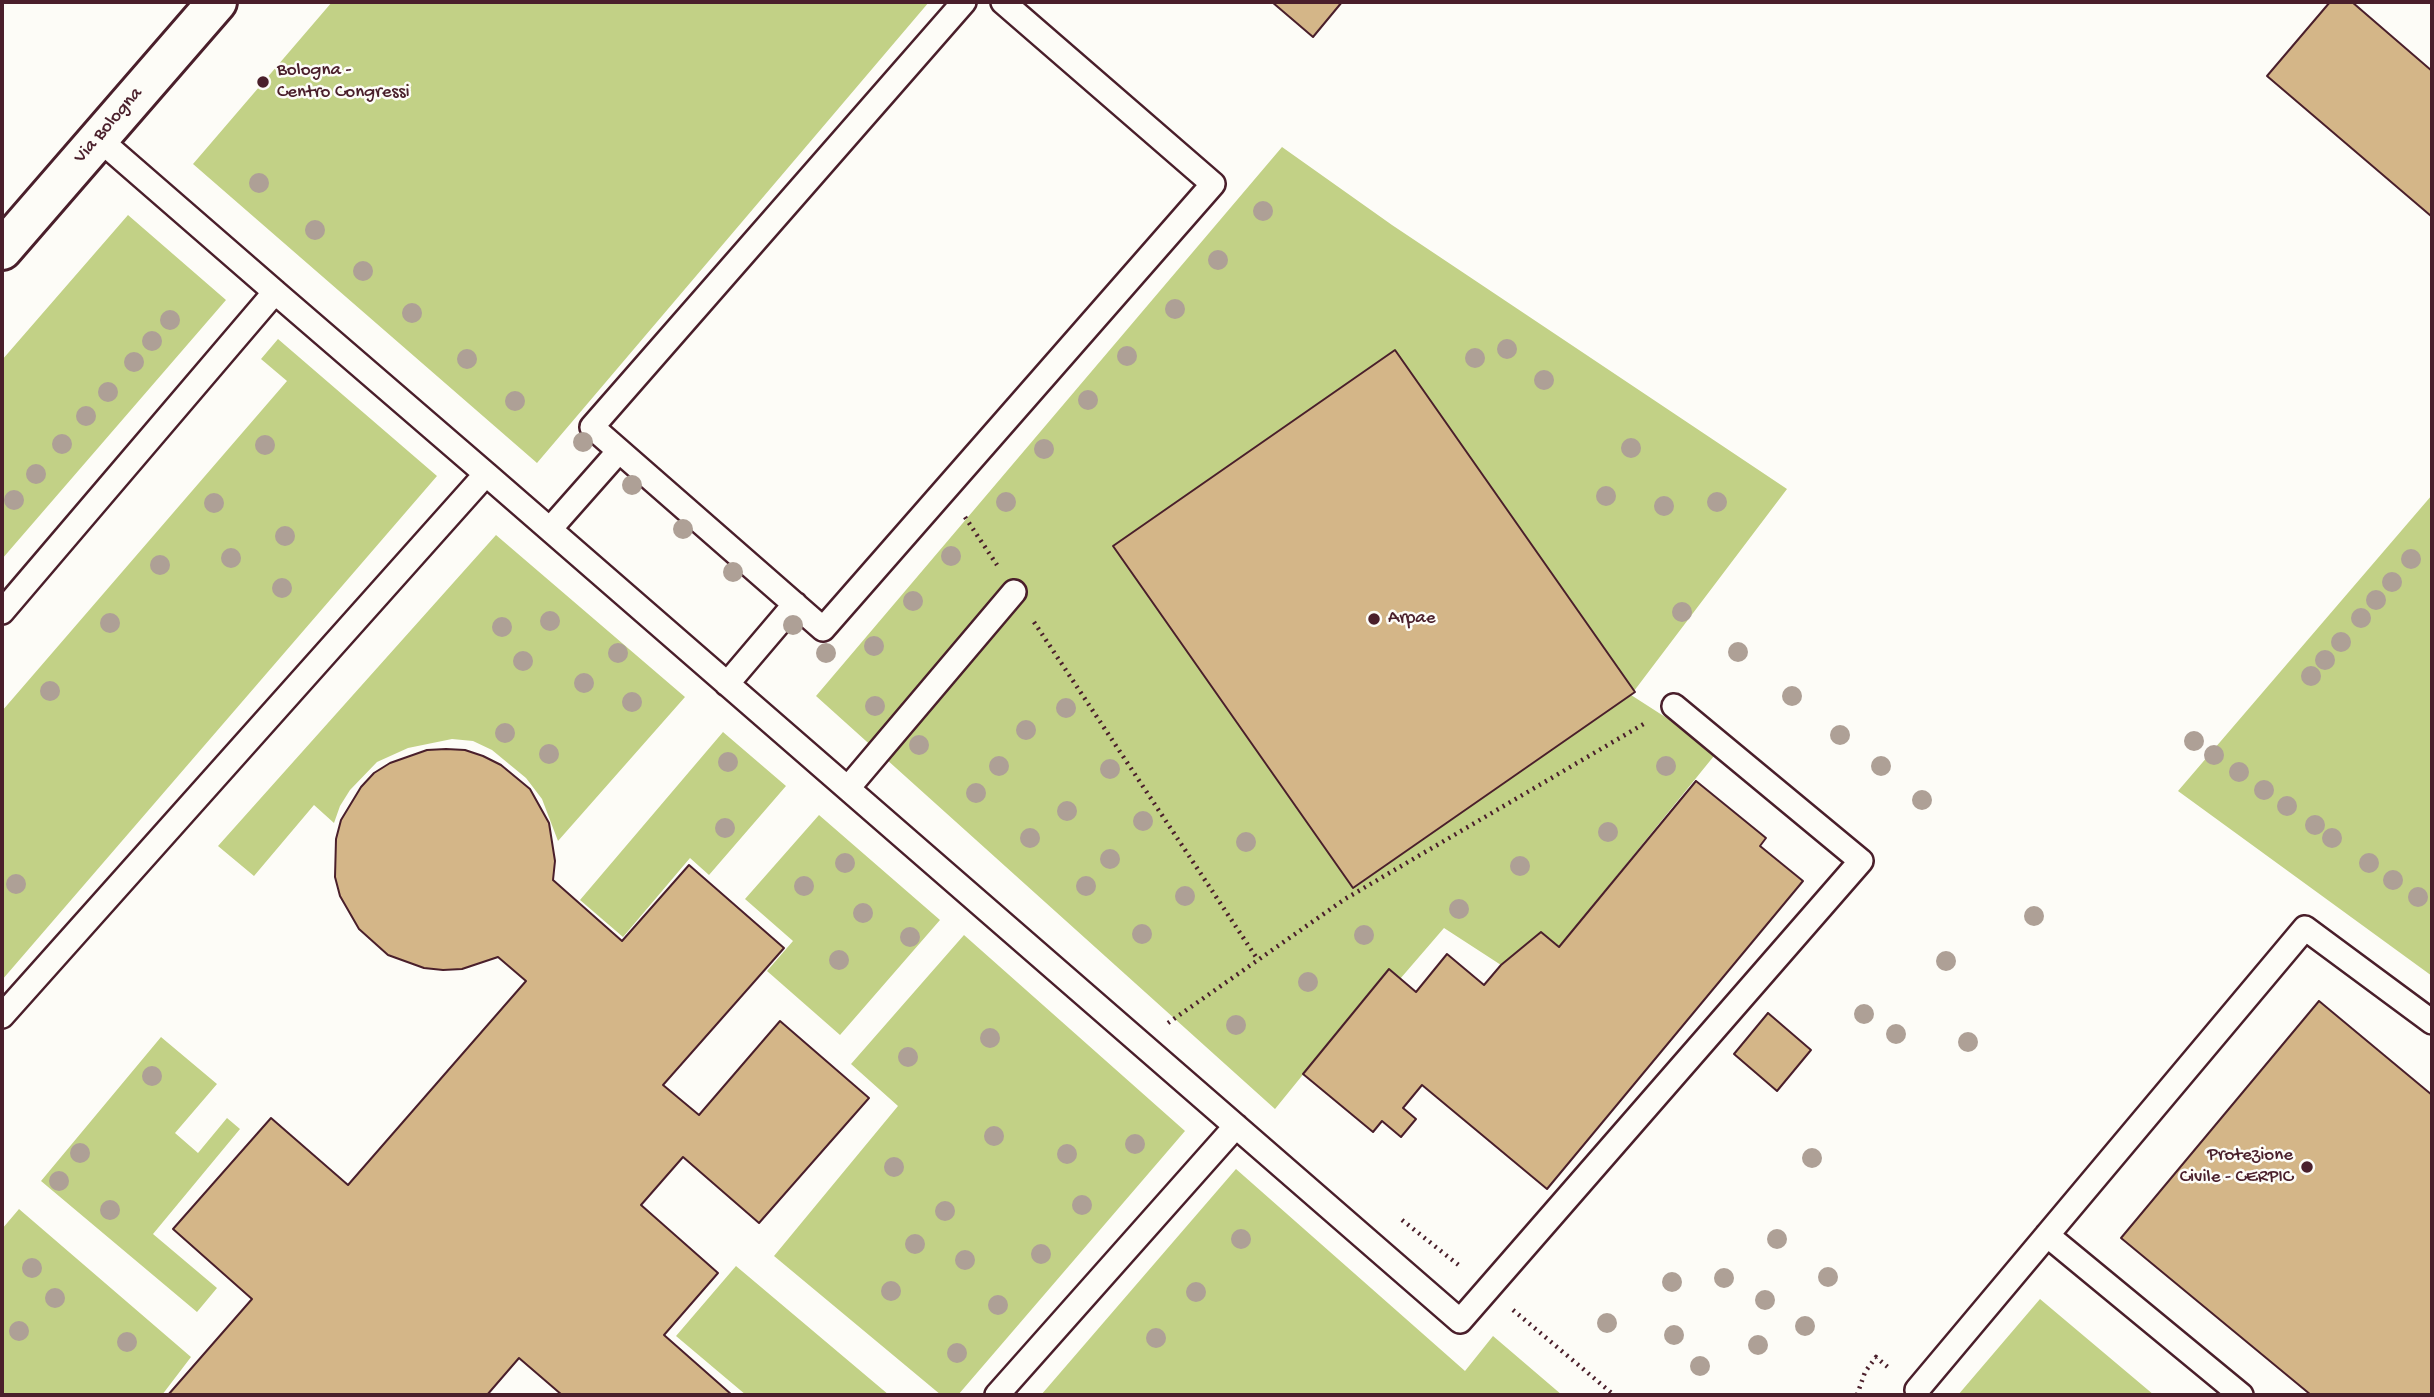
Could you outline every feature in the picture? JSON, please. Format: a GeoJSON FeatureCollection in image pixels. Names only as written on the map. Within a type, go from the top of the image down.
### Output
{"type":"FeatureCollection","features":[{"type":"Feature","properties":{"kind":"main road","name":"Via Bologna"},"geometry":{"type":"LineString","coordinates":[[2,250],[216,2]]}},
{"type":"Feature","properties":{"kind":"lane"},"geometry":{"type":"LineString","coordinates":[[964,2],[592,427],[824,629],[1213,184],[1003,2]]}},
{"type":"Feature","properties":{"kind":"lane"},"geometry":{"type":"LineString","coordinates":[[99,139],[1460,1321],[1861,860],[1674,706]]}},
{"type":"Feature","properties":{"kind":"lane"},"geometry":{"type":"LineString","coordinates":[[2,612],[275,292]]}},
{"type":"Feature","properties":{"kind":"lane"},"geometry":{"type":"LineString","coordinates":[[550,529],[619,451]]}},
{"type":"Feature","properties":{"kind":"lane"},"geometry":{"type":"LineString","coordinates":[[2,1016],[486,474]]}},
{"type":"Feature","properties":{"kind":"lane"},"geometry":{"type":"LineString","coordinates":[[848,788],[1014,592]]}},
{"type":"Feature","properties":{"kind":"lane"},"geometry":{"type":"LineString","coordinates":[[727,684],[795,604]]}},
{"type":"Feature","properties":{"kind":"lane"},"geometry":{"type":"LineString","coordinates":[[1913,1394],[2305,929],[2432,1022]]}},
{"type":"Feature","properties":{"kind":"lane"},"geometry":{"type":"LineString","coordinates":[[997,1395],[1236,1126]]}},
{"type":"Feature","properties":{"kind":"lane"},"geometry":{"type":"LineString","coordinates":[[2047,1235],[2241,1395]]}},
{"type":"Feature","properties":{"kind":"path"},"geometry":{"type":"LineString","coordinates":[[946,489],[1258,960]]}},
{"type":"Feature","properties":{"kind":"path"},"geometry":{"type":"LineString","coordinates":[[1141,1043],[1345,899],[1674,706]]}},
{"type":"Feature","properties":{"kind":"path"},"geometry":{"type":"LineString","coordinates":[[1401,1219],[1615,1395]]}},
{"type":"Feature","properties":{"kind":"green space"},"geometry":{"type":"Polygon","coordinates":[[[332,2],[929,2],[537,463],[193,164],[332,2]]]}},
{"type":"Feature","properties":{"kind":"green space"},"geometry":{"type":"Polygon","coordinates":[[[1282,147],[1392,225],[1787,489],[1631,695],[1718,751],[1559,947],[1541,933],[1501,965],[1444,928],[1400,979],[1388,970],[1275,1109],[816,696],[1282,147]]]}},
{"type":"Feature","properties":{"kind":"green space"},"geometry":{"type":"Polygon","coordinates":[[[128,215],[226,300],[2,559],[2,360],[128,215]]]}},
{"type":"Feature","properties":{"kind":"green space"},"geometry":{"type":"Polygon","coordinates":[[[278,339],[437,476],[2,980],[2,711],[287,381],[261,359],[278,339]]]}},
{"type":"Feature","properties":{"kind":"green space"},"geometry":{"type":"Polygon","coordinates":[[[2432,495],[2432,976],[2178,791],[2432,495]]]}},
{"type":"Feature","properties":{"kind":"green space"},"geometry":{"type":"Polygon","coordinates":[[[496,535],[685,697],[558,841],[542,799],[526,778],[492,750],[473,741],[452,739],[408,748],[377,762],[350,790],[334,823],[314,805],[254,876],[218,846],[496,535]]]}},
{"type":"Feature","properties":{"kind":"green space"},"geometry":{"type":"Polygon","coordinates":[[[723,732],[786,786],[709,875],[690,858],[623,937],[580,900],[723,732]]]}},
{"type":"Feature","properties":{"kind":"green space"},"geometry":{"type":"Polygon","coordinates":[[[819,815],[940,920],[840,1035],[767,971],[793,941],[745,899],[819,815]]]}},
{"type":"Feature","properties":{"kind":"green space"},"geometry":{"type":"Polygon","coordinates":[[[964,935],[1185,1131],[958,1395],[941,1395],[774,1256],[898,1106],[851,1064],[964,935]]]}},
{"type":"Feature","properties":{"kind":"green space"},"geometry":{"type":"Polygon","coordinates":[[[161,1037],[217,1084],[175,1133],[198,1153],[227,1118],[240,1129],[153,1234],[217,1288],[197,1312],[41,1181],[161,1037]]]}},
{"type":"Feature","properties":{"kind":"green space"},"geometry":{"type":"Polygon","coordinates":[[[1236,1169],[1465,1371],[1493,1336],[1562,1395],[1041,1395],[1236,1169]]]}},
{"type":"Feature","properties":{"kind":"green space"},"geometry":{"type":"Polygon","coordinates":[[[19,1209],[191,1357],[162,1395],[2,1395],[2,1229],[19,1209]]]}},
{"type":"Feature","properties":{"kind":"green space"},"geometry":{"type":"Polygon","coordinates":[[[736,1266],[889,1395],[746,1395],[676,1336],[736,1266]]]}},
{"type":"Feature","properties":{"kind":"green space"},"geometry":{"type":"Polygon","coordinates":[[[2040,1299],[2154,1395],[1958,1395],[2040,1299]]]}},
{"type":"Feature","properties":{"kind":"building"},"geometry":{"type":"Polygon","coordinates":[[[1272,2],[1342,2],[1313,37],[1272,2]]]}},
{"type":"Feature","properties":{"kind":"building"},"geometry":{"type":"Polygon","coordinates":[[[2330,2],[2352,2],[2432,71],[2431,216],[2267,76],[2330,2]]]}},
{"type":"Feature","properties":{"kind":"building","name":"Arpae"},"geometry":{"type":"Polygon","coordinates":[[[1395,350],[1635,692],[1353,888],[1113,546],[1395,350]]]}},
{"type":"Feature","properties":{"kind":"building"},"geometry":{"type":"Polygon","coordinates":[[[427,750],[465,750],[483,756],[501,765],[530,789],[549,823],[555,861],[553,880],[622,941],[689,865],[784,948],[663,1085],[699,1115],[780,1021],[869,1098],[759,1223],[683,1157],[641,1205],[718,1273],[664,1335],[732,1395],[562,1395],[519,1358],[487,1395],[168,1395],[252,1299],[173,1229],[271,1118],[348,1185],[526,981],[498,957],[462,969],[443,970],[424,968],[388,955],[359,929],[340,896],[335,877],[336,839],[341,820],[361,787],[374,773],[390,763],[427,750]]]}},
{"type":"Feature","properties":{"kind":"building"},"geometry":{"type":"Polygon","coordinates":[[[1696,781],[1766,838],[1760,846],[1803,881],[1547,1189],[1422,1085],[1403,1108],[1416,1119],[1401,1137],[1382,1121],[1373,1132],[1303,1074],[1389,969],[1416,992],[1447,954],[1484,985],[1501,965],[1541,932],[1559,947],[1696,781]]]}},
{"type":"Feature","properties":{"kind":"building","name":"Protezione Civile - CERPIC"},"geometry":{"type":"Polygon","coordinates":[[[2319,1001],[2432,1095],[2432,1395],[2311,1395],[2121,1238],[2319,1001]]]}},
{"type":"Feature","properties":{"kind":"building"},"geometry":{"type":"Polygon","coordinates":[[[1768,1013],[1811,1050],[1777,1091],[1734,1054],[1768,1013]]]}},
{"type":"Feature","properties":{"kind":"place","name":"Bologna - Centro Congressi"},"geometry":{"type":"Point","coordinates":[263,82]}},
{"type":"Feature","properties":{"kind":"place","name":"Arpae"},"geometry":{"type":"Point","coordinates":[1374,619]}},
{"type":"Feature","properties":{"kind":"place","name":"Protezione Civile - CERPIC"},"geometry":{"type":"Point","coordinates":[2307,1167]}}]}
